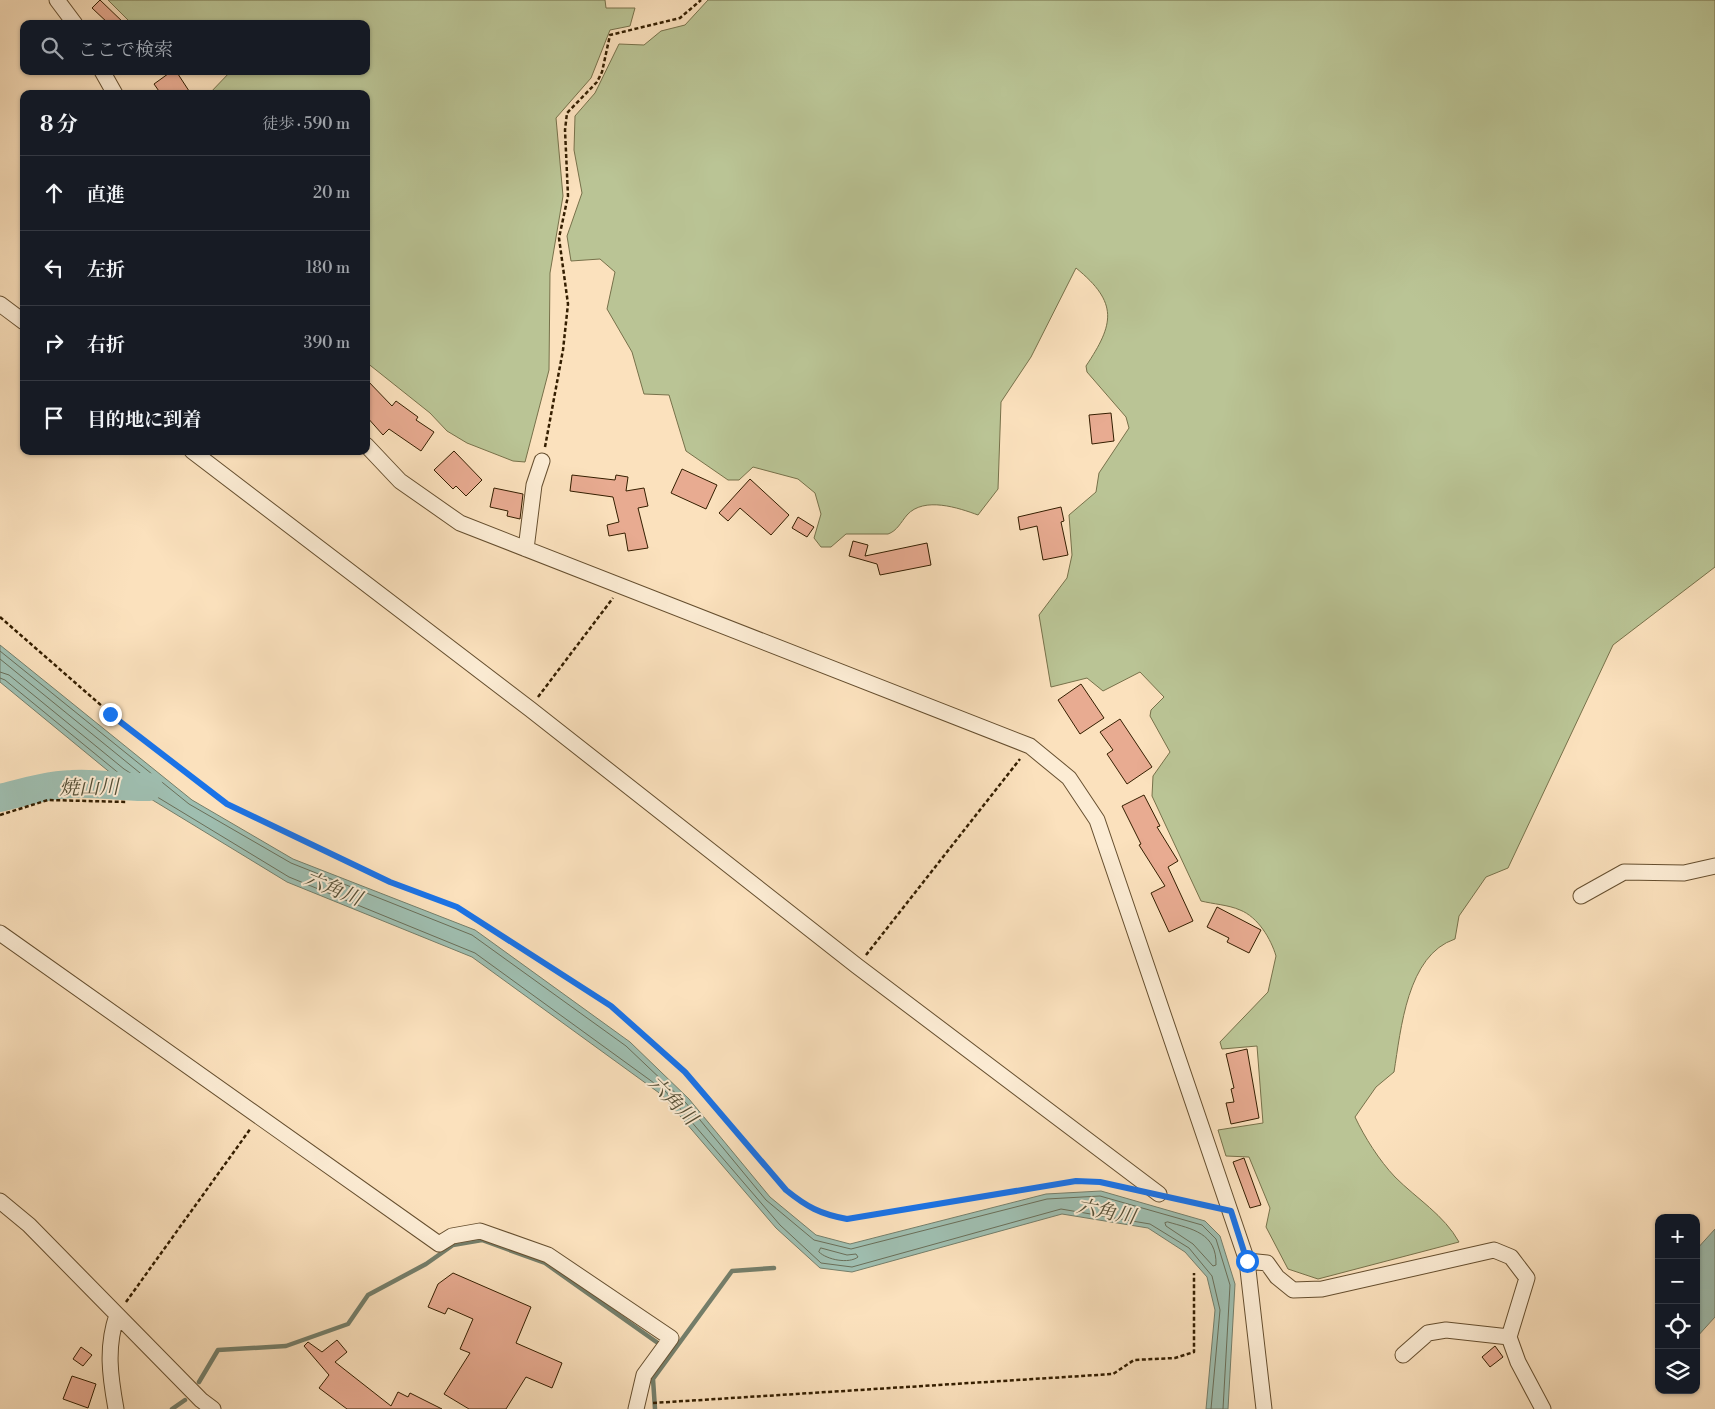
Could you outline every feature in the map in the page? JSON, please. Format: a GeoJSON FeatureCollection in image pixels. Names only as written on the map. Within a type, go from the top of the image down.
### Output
{"type":"FeatureCollection","features":[{"type":"Feature","properties":{"kind":"street"},"geometry":{"type":"LineString","coordinates":[[56,0],[72,20]]}},
{"type":"Feature","properties":{"kind":"street"},"geometry":{"type":"LineString","coordinates":[[104,75],[113,90]]}},
{"type":"Feature","properties":{"kind":"street"},"geometry":{"type":"LineString","coordinates":[[0,304],[20,319]]}},
{"type":"Feature","properties":{"kind":"street"},"geometry":{"type":"LineString","coordinates":[[370,449],[400,481],[460,524],[1030,746],[1069,778],[1097,820],[1247,1261],[1264,1409]]}},
{"type":"Feature","properties":{"kind":"street"},"geometry":{"type":"LineString","coordinates":[[197,455],[530,709],[858,966],[1159,1194]]}},
{"type":"Feature","properties":{"kind":"street"},"geometry":{"type":"LineString","coordinates":[[526,549],[534,485],[542,461]]}},
{"type":"Feature","properties":{"kind":"street"},"geometry":{"type":"LineString","coordinates":[[1581,896],[1624,872],[1684,873],[1715,866]]}},
{"type":"Feature","properties":{"kind":"street"},"geometry":{"type":"LineString","coordinates":[[0,933],[439,1244],[452,1236],[480,1231],[548,1255],[671,1338],[644,1375],[643,1406]]}},
{"type":"Feature","properties":{"kind":"street"},"geometry":{"type":"LineString","coordinates":[[0,1201],[29,1225],[200,1400],[213,1409]]}},
{"type":"Feature","properties":{"kind":"street"},"geometry":{"type":"LineString","coordinates":[[1247,1261],[1267,1263],[1277,1277],[1293,1290],[1322,1289],[1494,1250],[1511,1257],[1527,1278],[1509,1337],[1518,1362],[1543,1409]]}},
{"type":"Feature","properties":{"kind":"street"},"geometry":{"type":"LineString","coordinates":[[116,1409],[109,1369],[111,1333],[117,1315]]}},
{"type":"Feature","properties":{"kind":"street"},"geometry":{"type":"LineString","coordinates":[[1402,1355],[1428,1333],[1446,1330],[1509,1337]]}},
{"type":"Feature","properties":{"kind":"path"},"geometry":{"type":"LineString","coordinates":[[542,461],[563,350],[568,304],[559,238],[568,196],[565,130],[567,113],[597,82],[602,72],[610,35],[680,18],[701,0]]}},
{"type":"Feature","properties":{"kind":"path"},"geometry":{"type":"LineString","coordinates":[[530,709],[622,587]]}},
{"type":"Feature","properties":{"kind":"path"},"geometry":{"type":"LineString","coordinates":[[0,617],[110,714],[227,804],[390,882],[457,907],[611,1006],[685,1072],[786,1190],[804,1205],[817,1212],[847,1219],[1076,1181],[1100,1182],[1125,1187]]}},
{"type":"Feature","properties":{"kind":"path"},"geometry":{"type":"LineString","coordinates":[[858,966],[1030,746]]}},
{"type":"Feature","properties":{"kind":"path"},"geometry":{"type":"LineString","coordinates":[[0,815],[48,800],[127,802]]}},
{"type":"Feature","properties":{"kind":"path"},"geometry":{"type":"LineString","coordinates":[[117,1315],[259,1117]]}},
{"type":"Feature","properties":{"kind":"path"},"geometry":{"type":"LineString","coordinates":[[1159,1194],[1231,1211]]}},
{"type":"Feature","properties":{"kind":"path"},"geometry":{"type":"LineString","coordinates":[[643,1406],[661,1402],[1113,1374],[1134,1360],[1175,1358],[1194,1352],[1194,1273]]}},
{"type":"Feature","properties":{"kind":"green space"},"geometry":{"type":"Polygon","coordinates":[[[108,0],[605,0],[606,8],[635,8],[630,26],[610,30],[591,78],[556,118],[563,196],[550,273],[549,370],[525,462],[513,461],[467,443],[447,431],[430,413],[370,365],[370,90],[213,90],[227,75],[370,75],[370,20],[128,20],[108,0]]]}},
{"type":"Feature","properties":{"kind":"green space"},"geometry":{"type":"Polygon","coordinates":[[[708,0],[1715,0],[1715,567],[1613,645],[1508,868],[1486,877],[1459,916],[1455,939],[1439,948],[1426,960],[1416,977],[1409,995],[1394,1072],[1376,1087],[1355,1117],[1383,1163],[1403,1185],[1438,1215],[1459,1242],[1318,1279],[1288,1269],[1266,1227],[1270,1208],[1249,1157],[1226,1156],[1218,1130],[1263,1123],[1257,1046],[1222,1049],[1220,1042],[1268,992],[1276,956],[1274,949],[1263,929],[1247,913],[1231,907],[1201,901],[1152,796],[1153,776],[1170,752],[1150,716],[1151,710],[1164,697],[1140,672],[1103,691],[1087,678],[1051,687],[1039,615],[1067,578],[1072,555],[1069,515],[1096,492],[1099,473],[1129,428],[1126,417],[1087,372],[1086,366],[1102,338],[1108,314],[1100,292],[1090,281],[1076,268],[1031,357],[1001,402],[998,489],[978,515],[942,505],[923,506],[914,509],[891,533],[846,534],[831,547],[821,547],[814,538],[821,514],[815,493],[798,479],[753,467],[739,480],[728,480],[686,451],[669,395],[644,394],[632,352],[607,309],[615,272],[600,259],[571,261],[567,236],[582,193],[574,150],[575,116],[595,93],[619,44],[644,45],[661,31],[685,25],[708,0]]]}},
{"type":"Feature","properties":{"kind":"water","name":"六角川"},"geometry":{"type":"Polygon","coordinates":[[[0,645],[192,800],[293,859],[475,930],[630,1042],[689,1099],[770,1197],[816,1235],[850,1244],[1046,1194],[1101,1191],[1205,1221],[1220,1236],[1235,1284],[1228,1409],[1206,1409],[1215,1310],[1207,1277],[1185,1252],[1148,1228],[1062,1214],[852,1272],[820,1268],[776,1228],[662,1095],[472,957],[287,882],[118,779],[0,682],[0,645]]]}},
{"type":"Feature","properties":{"kind":"water"},"geometry":{"type":"Polygon","coordinates":[[[1715,1229],[1715,1317],[1700,1334],[1700,1259],[1700,1246],[1715,1229]]]}},
{"type":"Feature","properties":{"kind":"building"},"geometry":{"type":"Polygon","coordinates":[[[100,0],[121,20],[105,20],[92,8],[100,0]]]}},
{"type":"Feature","properties":{"kind":"building"},"geometry":{"type":"Polygon","coordinates":[[[166,75],[179,75],[188,90],[158,90],[154,84],[166,75]]]}},
{"type":"Feature","properties":{"kind":"building"},"geometry":{"type":"Polygon","coordinates":[[[370,383],[392,406],[396,401],[418,417],[416,420],[434,432],[421,451],[389,429],[383,435],[370,420],[370,383]]]}},
{"type":"Feature","properties":{"kind":"building"},"geometry":{"type":"Polygon","coordinates":[[[1111,413],[1114,441],[1092,444],[1089,415],[1111,413]]]}},
{"type":"Feature","properties":{"kind":"building"},"geometry":{"type":"Polygon","coordinates":[[[454,451],[482,480],[466,496],[456,486],[453,489],[434,470],[454,451]]]}},
{"type":"Feature","properties":{"kind":"building"},"geometry":{"type":"Polygon","coordinates":[[[682,469],[717,485],[706,509],[671,493],[682,469]]]}},
{"type":"Feature","properties":{"kind":"building"},"geometry":{"type":"Polygon","coordinates":[[[572,475],[615,480],[616,475],[628,477],[626,491],[644,488],[648,506],[638,508],[648,548],[628,551],[625,533],[609,536],[607,525],[619,522],[613,497],[570,491],[572,475]]]}},
{"type":"Feature","properties":{"kind":"building"},"geometry":{"type":"Polygon","coordinates":[[[750,479],[789,515],[771,535],[740,508],[728,521],[719,513],[750,479]]]}},
{"type":"Feature","properties":{"kind":"building"},"geometry":{"type":"Polygon","coordinates":[[[494,488],[523,494],[520,519],[507,516],[508,511],[490,507],[494,488]]]}},
{"type":"Feature","properties":{"kind":"building"},"geometry":{"type":"Polygon","coordinates":[[[1061,507],[1064,521],[1061,522],[1068,555],[1043,560],[1037,526],[1020,530],[1018,517],[1061,507]]]}},
{"type":"Feature","properties":{"kind":"building"},"geometry":{"type":"Polygon","coordinates":[[[798,517],[814,527],[807,537],[792,528],[798,517]]]}},
{"type":"Feature","properties":{"kind":"building"},"geometry":{"type":"Polygon","coordinates":[[[853,541],[868,545],[865,556],[927,543],[931,565],[880,575],[877,564],[849,556],[853,541]]]}},
{"type":"Feature","properties":{"kind":"building"},"geometry":{"type":"Polygon","coordinates":[[[1081,684],[1104,718],[1080,734],[1058,700],[1081,684]]]}},
{"type":"Feature","properties":{"kind":"building"},"geometry":{"type":"Polygon","coordinates":[[[1120,719],[1152,767],[1127,784],[1107,754],[1113,750],[1100,732],[1120,719]]]}},
{"type":"Feature","properties":{"kind":"building"},"geometry":{"type":"Polygon","coordinates":[[[1144,795],[1160,826],[1157,827],[1178,861],[1168,867],[1193,921],[1169,932],[1151,893],[1165,886],[1139,845],[1141,844],[1122,806],[1144,795]]]}},
{"type":"Feature","properties":{"kind":"building"},"geometry":{"type":"Polygon","coordinates":[[[1217,907],[1261,930],[1249,953],[1227,942],[1229,938],[1207,927],[1217,907]]]}},
{"type":"Feature","properties":{"kind":"building"},"geometry":{"type":"Polygon","coordinates":[[[1247,1049],[1259,1118],[1231,1124],[1226,1103],[1234,1102],[1231,1089],[1234,1088],[1226,1054],[1247,1049]]]}},
{"type":"Feature","properties":{"kind":"building"},"geometry":{"type":"Polygon","coordinates":[[[1244,1158],[1261,1205],[1250,1208],[1233,1162],[1244,1158]]]}},
{"type":"Feature","properties":{"kind":"building"},"geometry":{"type":"Polygon","coordinates":[[[453,1273],[531,1307],[516,1343],[562,1363],[552,1388],[526,1377],[506,1409],[469,1409],[444,1394],[470,1353],[460,1349],[473,1319],[448,1308],[445,1314],[428,1307],[438,1284],[453,1273]]]}},
{"type":"Feature","properties":{"kind":"building"},"geometry":{"type":"Polygon","coordinates":[[[337,1340],[347,1352],[335,1362],[391,1406],[398,1392],[408,1397],[410,1393],[442,1409],[347,1409],[319,1388],[329,1375],[304,1346],[308,1342],[322,1352],[337,1340]]]}},
{"type":"Feature","properties":{"kind":"building"},"geometry":{"type":"Polygon","coordinates":[[[1495,1346],[1503,1357],[1490,1367],[1482,1357],[1495,1346]]]}},
{"type":"Feature","properties":{"kind":"building"},"geometry":{"type":"Polygon","coordinates":[[[81,1347],[92,1355],[83,1366],[73,1359],[81,1347]]]}},
{"type":"Feature","properties":{"kind":"building"},"geometry":{"type":"Polygon","coordinates":[[[72,1376],[96,1384],[88,1408],[63,1399],[72,1376]]]}},
{"type":"Feature","properties":{"kind":"waterway","name":"焼山川"},"geometry":{"type":"LineString","coordinates":[[0,798],[36,789],[63,785],[91,784],[149,787]]}},
{"type":"Feature","properties":{"kind":"waterway"},"geometry":{"type":"LineString","coordinates":[[199,1382],[218,1350],[286,1346],[348,1324],[368,1295],[426,1264],[453,1245],[482,1240],[545,1263],[672,1353]]}},
{"type":"Feature","properties":{"kind":"waterway"},"geometry":{"type":"LineString","coordinates":[[655,1409],[653,1379],[732,1271],[774,1268]]}},
{"type":"Feature","properties":{"kind":"waterway"},"geometry":{"type":"LineString","coordinates":[[172,1409],[185,1400]]}},
{"type":"Feature","properties":{"kind":"route"},"geometry":{"type":"LineString","coordinates":[[110,714],[227,804],[390,882],[457,907],[507,937],[611,1006],[685,1072],[786,1190],[804,1205],[824,1215],[847,1219],[1076,1181],[1100,1182],[1231,1211],[1247,1261]]}}]}
